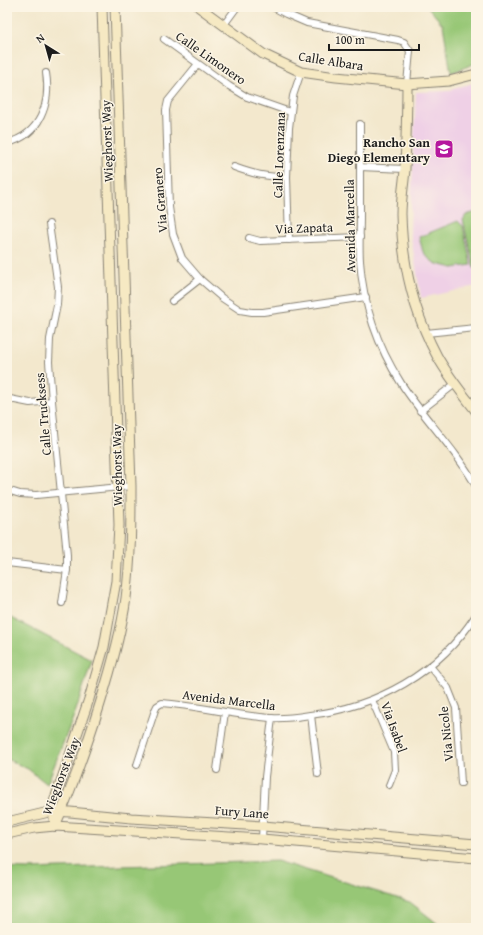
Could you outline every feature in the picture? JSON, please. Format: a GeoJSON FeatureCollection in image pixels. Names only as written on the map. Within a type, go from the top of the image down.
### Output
{"type":"FeatureCollection","features":[{"type":"Feature","properties":{"kind":"street","name":"Wieghorst Way"},"geometry":{"type":"LineString","coordinates":[[57,811],[54,802],[89,699],[104,647],[116,581],[118,559],[119,525],[102,7]]}},
{"type":"Feature","properties":{"kind":"street","name":"Wieghorst Way"},"geometry":{"type":"LineString","coordinates":[[55,826],[57,811],[89,738],[117,649],[126,598],[131,549],[131,486],[115,7]]}},
{"type":"Feature","properties":{"kind":"street","name":"Calle Albara"},"geometry":{"type":"LineString","coordinates":[[199,7],[263,54],[301,72],[336,78],[407,84],[449,81],[476,74]]}},
{"type":"Feature","properties":{"kind":"street"},"geometry":{"type":"LineString","coordinates":[[223,26],[237,7]]}},
{"type":"Feature","properties":{"kind":"street"},"geometry":{"type":"LineString","coordinates":[[272,7],[307,23],[398,40],[404,42],[410,51],[401,212],[403,245],[413,298],[426,333],[438,357],[455,384],[476,411]]}},
{"type":"Feature","properties":{"kind":"street","name":"Calle Limonero"},"geometry":{"type":"LineString","coordinates":[[164,39],[228,86],[247,97],[290,112]]}},
{"type":"Feature","properties":{"kind":"street","name":"Via Granero"},"geometry":{"type":"LineString","coordinates":[[198,64],[168,101],[166,110],[169,207],[173,234],[182,258],[200,279],[222,298],[240,310],[263,312],[366,297]]}},
{"type":"Feature","properties":{"kind":"street","name":"Calle Lorenzana"},"geometry":{"type":"LineString","coordinates":[[289,240],[287,177],[290,112],[293,96],[301,72]]}},
{"type":"Feature","properties":{"kind":"street"},"geometry":{"type":"LineString","coordinates":[[7,143],[17,140],[27,133],[39,119],[45,108],[48,96],[46,73]]}},
{"type":"Feature","properties":{"kind":"street","name":"Avenida Marcella"},"geometry":{"type":"LineString","coordinates":[[360,124],[360,262],[366,297],[374,328],[382,348],[402,384],[420,411],[451,447],[476,486]]}},
{"type":"Feature","properties":{"kind":"street"},"geometry":{"type":"LineString","coordinates":[[234,167],[254,174],[271,177],[287,177]]}},
{"type":"Feature","properties":{"kind":"street"},"geometry":{"type":"LineString","coordinates":[[360,167],[404,168]]}},
{"type":"Feature","properties":{"kind":"street","name":"Calle Trucksess"},"geometry":{"type":"LineString","coordinates":[[49,224],[58,287],[57,305],[50,340],[50,354],[52,401],[67,555],[62,603]]}},
{"type":"Feature","properties":{"kind":"street","name":"Via Zapata"},"geometry":{"type":"LineString","coordinates":[[249,238],[260,241],[360,237]]}},
{"type":"Feature","properties":{"kind":"street"},"geometry":{"type":"LineString","coordinates":[[172,301],[200,279]]}},
{"type":"Feature","properties":{"kind":"street"},"geometry":{"type":"LineString","coordinates":[[426,333],[476,328]]}},
{"type":"Feature","properties":{"kind":"street"},"geometry":{"type":"LineString","coordinates":[[420,411],[455,384]]}},
{"type":"Feature","properties":{"kind":"street"},"geometry":{"type":"LineString","coordinates":[[7,397],[30,403],[52,401]]}},
{"type":"Feature","properties":{"kind":"street"},"geometry":{"type":"LineString","coordinates":[[7,490],[20,494],[36,495],[131,486]]}},
{"type":"Feature","properties":{"kind":"street"},"geometry":{"type":"LineString","coordinates":[[7,563],[66,570]]}},
{"type":"Feature","properties":{"kind":"street","name":"Avenida Marcella"},"geometry":{"type":"LineString","coordinates":[[137,765],[155,710],[157,706],[162,703],[272,718],[331,712],[372,700],[396,689],[430,666],[456,642],[476,615]]}},
{"type":"Feature","properties":{"kind":"street","name":"Via Nicole"},"geometry":{"type":"LineString","coordinates":[[430,666],[448,688],[456,708],[461,783]]}},
{"type":"Feature","properties":{"kind":"street","name":"Via Isabel"},"geometry":{"type":"LineString","coordinates":[[372,700],[394,752],[395,770],[389,785]]}},
{"type":"Feature","properties":{"kind":"street"},"geometry":{"type":"LineString","coordinates":[[217,770],[225,712]]}},
{"type":"Feature","properties":{"kind":"street"},"geometry":{"type":"LineString","coordinates":[[311,715],[318,774]]}},
{"type":"Feature","properties":{"kind":"street"},"geometry":{"type":"LineString","coordinates":[[262,839],[265,777],[272,718]]}},
{"type":"Feature","properties":{"kind":"street","name":"Fury Lane"},"geometry":{"type":"LineString","coordinates":[[7,822],[57,811],[131,818],[263,826],[476,844]]}},
{"type":"Feature","properties":{"kind":"street","name":"Fury Lane"},"geometry":{"type":"LineString","coordinates":[[7,834],[34,828],[55,826],[262,839],[476,858]]}},
{"type":"Feature","properties":{"kind":"shaded area","name":"Rancho San Diego Elementary"},"geometry":{"type":"Polygon","coordinates":[[[476,82],[476,286],[421,298],[410,231],[416,92],[447,91],[476,82]]]}},
{"type":"Feature","properties":{"kind":"green space"},"geometry":{"type":"Polygon","coordinates":[[[428,7],[476,7],[476,63],[451,73],[443,25],[428,7]]]}},
{"type":"Feature","properties":{"kind":"green space"},"geometry":{"type":"Polygon","coordinates":[[[476,212],[476,268],[474,268],[463,220],[466,215],[476,212]]]}},
{"type":"Feature","properties":{"kind":"green space"},"geometry":{"type":"Polygon","coordinates":[[[458,221],[463,226],[471,265],[453,268],[437,264],[430,260],[423,252],[419,237],[458,221]]]}},
{"type":"Feature","properties":{"kind":"green space"},"geometry":{"type":"Polygon","coordinates":[[[7,616],[92,660],[75,713],[47,784],[28,769],[7,759],[7,616]]]}},
{"type":"Feature","properties":{"kind":"green space"},"geometry":{"type":"Polygon","coordinates":[[[277,861],[410,902],[443,928],[7,928],[7,868],[29,869],[277,861]]]}},
{"type":"Feature","properties":{"kind":"place","name":"Rancho San Diego Elementary"},"geometry":{"type":"Point","coordinates":[444,149]}}]}
